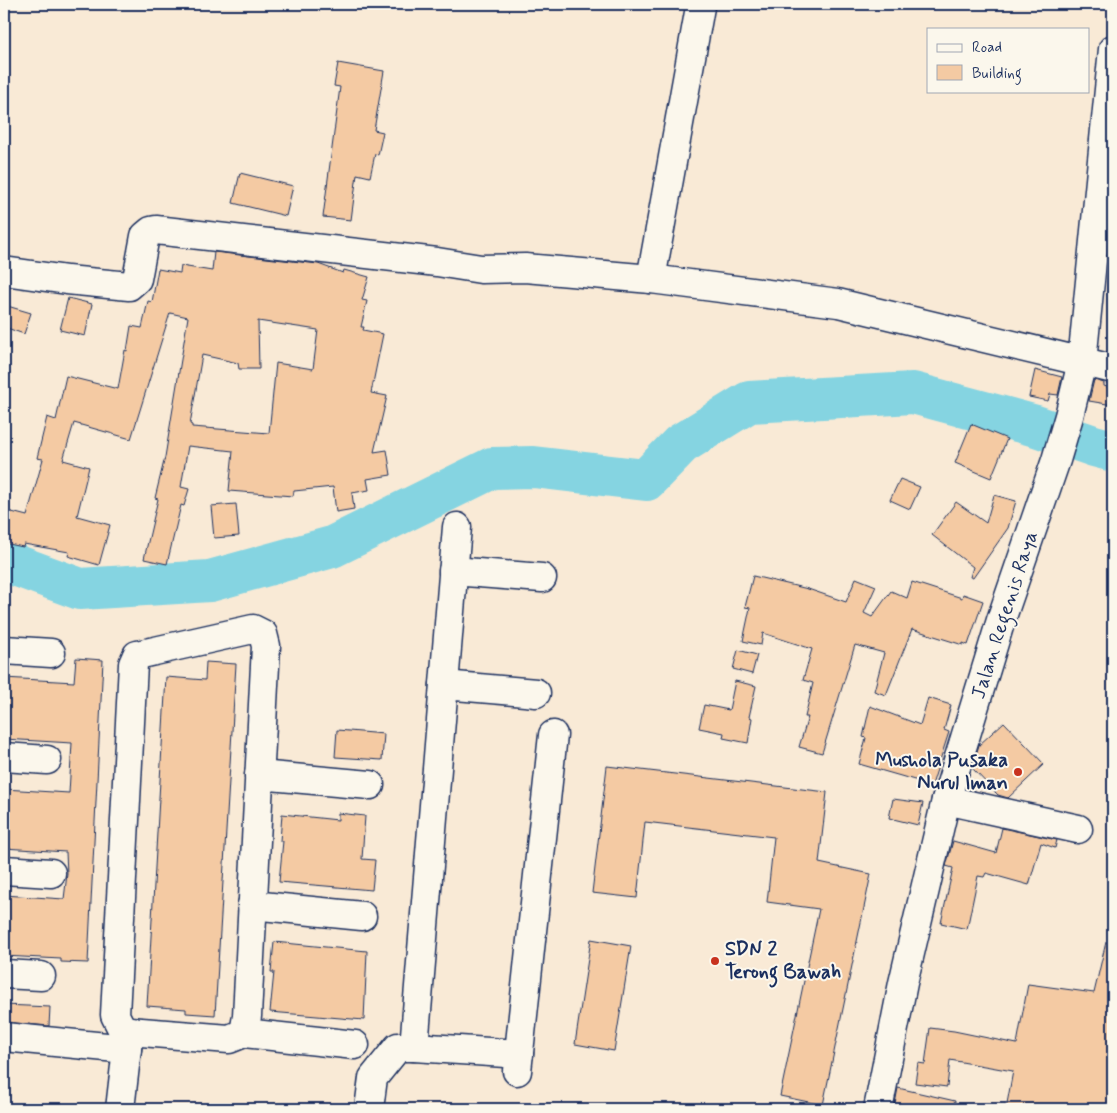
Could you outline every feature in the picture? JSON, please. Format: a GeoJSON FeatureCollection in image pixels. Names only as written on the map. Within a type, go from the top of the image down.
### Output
{"type":"FeatureCollection","features":[{"type":"Feature","properties":{"kind":"street"},"geometry":{"type":"LineString","coordinates":[[650,279],[700,8]]}},
{"type":"Feature","properties":{"kind":"street","name":"Jalan Regenis Raya"},"geometry":{"type":"LineString","coordinates":[[878,1109],[903,983],[946,800],[1004,613],[1056,460],[1082,362],[1104,220],[1106,116],[1113,49]]}},
{"type":"Feature","properties":{"kind":"street"},"geometry":{"type":"LineString","coordinates":[[4,271],[130,286],[136,280],[145,236],[154,230],[437,262],[481,269],[525,268],[650,279],[838,303],[1113,369]]}},
{"type":"Feature","properties":{"kind":"street"},"geometry":{"type":"LineString","coordinates":[[414,1046],[456,527]]}},
{"type":"Feature","properties":{"kind":"street"},"geometry":{"type":"LineString","coordinates":[[453,571],[542,578]]}},
{"type":"Feature","properties":{"kind":"street"},"geometry":{"type":"LineString","coordinates":[[120,1109],[128,1040],[114,1015],[133,664],[137,655],[253,629],[263,634],[266,646],[247,1016],[244,1033]]}},
{"type":"Feature","properties":{"kind":"street"},"geometry":{"type":"LineString","coordinates":[[4,650],[51,653]]}},
{"type":"Feature","properties":{"kind":"street"},"geometry":{"type":"LineString","coordinates":[[444,685],[536,693]]}},
{"type":"Feature","properties":{"kind":"street"},"geometry":{"type":"LineString","coordinates":[[369,1109],[373,1078],[398,1047],[414,1046],[518,1062],[553,735]]}},
{"type":"Feature","properties":{"kind":"street"},"geometry":{"type":"LineString","coordinates":[[4,758],[47,760]]}},
{"type":"Feature","properties":{"kind":"street"},"geometry":{"type":"LineString","coordinates":[[259,774],[370,785]]}},
{"type":"Feature","properties":{"kind":"street"},"geometry":{"type":"LineString","coordinates":[[946,800],[1078,829]]}},
{"type":"Feature","properties":{"kind":"street"},"geometry":{"type":"LineString","coordinates":[[4,870],[51,873]]}},
{"type":"Feature","properties":{"kind":"street"},"geometry":{"type":"LineString","coordinates":[[252,905],[362,916]]}},
{"type":"Feature","properties":{"kind":"street"},"geometry":{"type":"LineString","coordinates":[[4,974],[40,976]]}},
{"type":"Feature","properties":{"kind":"street"},"geometry":{"type":"LineString","coordinates":[[4,1038],[229,1039],[244,1033],[355,1045]]}},
{"type":"Feature","properties":{"kind":"building"},"geometry":{"type":"Polygon","coordinates":[[[338,63],[384,71],[374,130],[383,132],[378,155],[375,154],[370,177],[357,174],[351,220],[323,217],[340,87],[334,86],[338,63]]]}},
{"type":"Feature","properties":{"kind":"building"},"geometry":{"type":"Polygon","coordinates":[[[240,173],[293,186],[286,216],[233,203],[240,173]]]}},
{"type":"Feature","properties":{"kind":"building"},"geometry":{"type":"Polygon","coordinates":[[[214,252],[318,264],[343,273],[344,270],[369,277],[362,300],[367,301],[361,327],[364,327],[363,330],[383,334],[371,393],[387,396],[374,452],[387,450],[391,475],[367,479],[369,490],[352,493],[354,509],[336,512],[333,487],[294,491],[293,496],[229,491],[233,451],[188,446],[181,487],[189,489],[184,506],[181,505],[167,564],[144,559],[158,499],[155,498],[165,457],[188,317],[170,313],[131,439],[74,423],[63,460],[89,467],[77,516],[110,525],[99,565],[68,556],[69,552],[24,544],[23,547],[4,543],[4,526],[8,511],[27,516],[43,459],[37,458],[47,417],[56,420],[66,376],[118,389],[131,326],[142,328],[148,301],[152,302],[158,269],[180,273],[181,266],[212,271],[214,252]],[[258,321],[259,369],[239,369],[238,363],[202,355],[190,424],[192,427],[269,433],[276,363],[313,369],[318,330],[258,321]]]}},
{"type":"Feature","properties":{"kind":"building"},"geometry":{"type":"Polygon","coordinates":[[[68,298],[92,304],[85,336],[60,330],[68,298]]]}},
{"type":"Feature","properties":{"kind":"building"},"geometry":{"type":"Polygon","coordinates":[[[4,305],[31,313],[24,334],[4,327],[4,305]]]}},
{"type":"Feature","properties":{"kind":"building"},"geometry":{"type":"Polygon","coordinates":[[[1035,370],[1062,377],[1058,395],[1050,394],[1048,401],[1029,397],[1035,370]]]}},
{"type":"Feature","properties":{"kind":"building"},"geometry":{"type":"Polygon","coordinates":[[[1094,380],[1104,383],[1104,386],[1113,389],[1113,405],[1089,401],[1094,380]]]}},
{"type":"Feature","properties":{"kind":"building"},"geometry":{"type":"Polygon","coordinates":[[[971,424],[1007,439],[991,478],[955,463],[971,424]]]}},
{"type":"Feature","properties":{"kind":"building"},"geometry":{"type":"Polygon","coordinates":[[[900,479],[920,487],[910,509],[890,500],[900,479]]]}},
{"type":"Feature","properties":{"kind":"building"},"geometry":{"type":"Polygon","coordinates":[[[994,495],[1016,501],[1008,528],[973,578],[970,577],[973,567],[932,535],[956,502],[986,523],[994,495]]]}},
{"type":"Feature","properties":{"kind":"building"},"geometry":{"type":"Polygon","coordinates":[[[236,504],[239,536],[214,538],[211,506],[236,504]]]}},
{"type":"Feature","properties":{"kind":"building"},"geometry":{"type":"Polygon","coordinates":[[[753,576],[808,589],[846,602],[856,578],[876,586],[864,613],[872,617],[891,591],[907,598],[912,582],[962,598],[963,594],[983,601],[968,645],[912,629],[886,695],[874,691],[884,653],[855,645],[822,753],[799,747],[808,717],[805,717],[813,683],[803,680],[812,649],[763,633],[761,645],[743,641],[750,608],[745,607],[753,576]]]}},
{"type":"Feature","properties":{"kind":"building"},"geometry":{"type":"Polygon","coordinates":[[[738,650],[757,655],[752,674],[733,669],[738,650]]]}},
{"type":"Feature","properties":{"kind":"building"},"geometry":{"type":"Polygon","coordinates":[[[76,658],[103,660],[88,963],[61,962],[61,959],[4,956],[4,895],[64,899],[67,874],[66,852],[4,848],[4,789],[69,793],[72,743],[4,739],[4,678],[74,682],[76,658]]]}},
{"type":"Feature","properties":{"kind":"building"},"geometry":{"type":"Polygon","coordinates":[[[206,662],[236,664],[215,1015],[186,1013],[186,1009],[147,1006],[166,677],[205,680],[206,662]]]}},
{"type":"Feature","properties":{"kind":"building"},"geometry":{"type":"Polygon","coordinates":[[[735,681],[756,686],[749,717],[752,718],[748,743],[723,738],[724,733],[699,728],[704,705],[729,710],[735,681]]]}},
{"type":"Feature","properties":{"kind":"building"},"geometry":{"type":"Polygon","coordinates":[[[928,698],[951,705],[944,730],[949,732],[932,785],[859,764],[866,738],[863,737],[870,706],[920,725],[928,698]]]}},
{"type":"Feature","properties":{"kind":"building"},"geometry":{"type":"Polygon","coordinates":[[[1004,722],[1044,764],[1008,798],[998,795],[972,768],[979,745],[1004,722]]]}},
{"type":"Feature","properties":{"kind":"building"},"geometry":{"type":"Polygon","coordinates":[[[337,730],[384,734],[382,760],[335,757],[337,730]]]}},
{"type":"Feature","properties":{"kind":"building"},"geometry":{"type":"Polygon","coordinates":[[[607,766],[827,792],[819,863],[871,874],[823,1105],[780,1096],[819,909],[767,902],[774,837],[645,822],[637,898],[592,893],[607,766]]]}},
{"type":"Feature","properties":{"kind":"building"},"geometry":{"type":"Polygon","coordinates":[[[893,799],[923,803],[918,825],[889,818],[893,799]]]}},
{"type":"Feature","properties":{"kind":"building"},"geometry":{"type":"Polygon","coordinates":[[[338,813],[365,816],[362,859],[375,860],[372,890],[279,882],[283,841],[280,841],[282,814],[338,820],[338,813]]]}},
{"type":"Feature","properties":{"kind":"building"},"geometry":{"type":"Polygon","coordinates":[[[1002,828],[1057,840],[1055,848],[1041,843],[1029,885],[986,873],[984,877],[978,876],[967,929],[941,923],[953,868],[946,866],[953,841],[996,853],[1002,828]]]}},
{"type":"Feature","properties":{"kind":"building"},"geometry":{"type":"Polygon","coordinates":[[[591,939],[631,946],[614,1051],[575,1044],[591,939]]]}},
{"type":"Feature","properties":{"kind":"building"},"geometry":{"type":"Polygon","coordinates":[[[274,942],[367,951],[364,1020],[270,1012],[274,972],[271,972],[274,942]]]}},
{"type":"Feature","properties":{"kind":"building"},"geometry":{"type":"Polygon","coordinates":[[[1106,942],[1113,943],[1113,1109],[1006,1109],[1013,1071],[950,1060],[947,1087],[915,1083],[918,1063],[925,1064],[930,1028],[1017,1044],[1028,984],[1094,993],[1106,942]]]}},
{"type":"Feature","properties":{"kind":"building"},"geometry":{"type":"Polygon","coordinates":[[[4,1005],[50,1007],[49,1026],[4,1022],[4,1005]]]}},
{"type":"Feature","properties":{"kind":"building"},"geometry":{"type":"Polygon","coordinates":[[[898,1088],[955,1101],[954,1109],[894,1109],[898,1088]]]}},
{"type":"Feature","properties":{"kind":"waterway"},"geometry":{"type":"LineString","coordinates":[[4,561],[80,589],[210,581],[332,547],[492,468],[533,467],[646,480],[681,444],[749,402],[913,393],[1036,426],[1113,451]]}},
{"type":"Feature","properties":{"kind":"place","name":"Mushola Pusaka Nurul Iman"},"geometry":{"type":"Point","coordinates":[1018,772]}},
{"type":"Feature","properties":{"kind":"place","name":"SDN 2 Terong Bawah"},"geometry":{"type":"Point","coordinates":[715,961]}}]}
